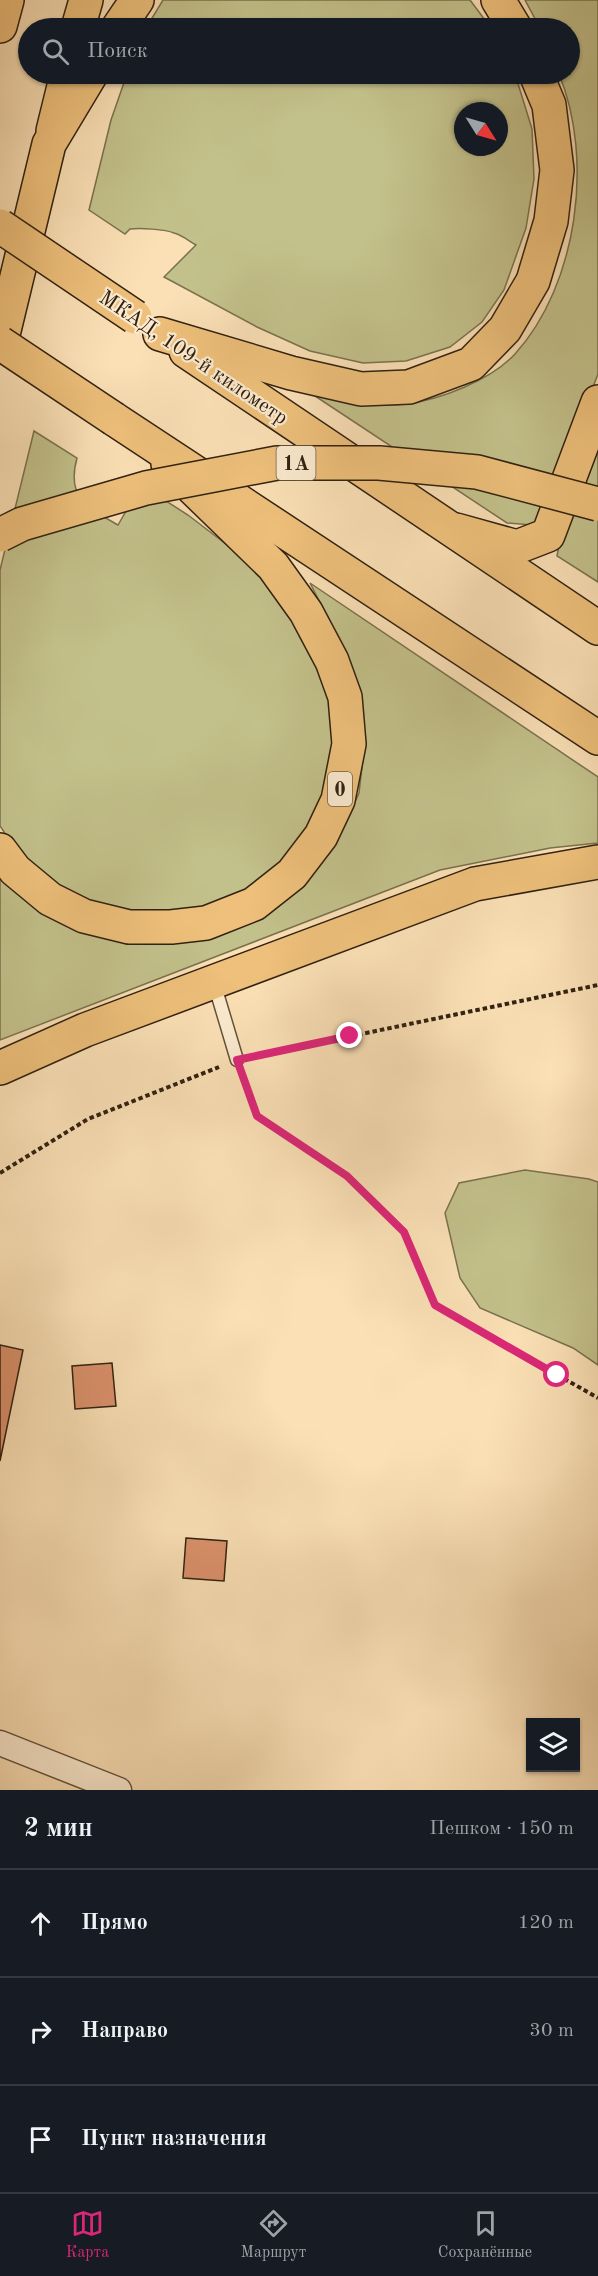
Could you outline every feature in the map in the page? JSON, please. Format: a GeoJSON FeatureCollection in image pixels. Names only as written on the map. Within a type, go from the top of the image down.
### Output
{"type":"FeatureCollection","features":[{"type":"Feature","properties":{"kind":"main road"},"geometry":{"type":"LineString","coordinates":[[0,26],[7,0]]}},
{"type":"Feature","properties":{"kind":"main road"},"geometry":{"type":"LineString","coordinates":[[81,18],[86,0]]}},
{"type":"Feature","properties":{"kind":"main road"},"geometry":{"type":"LineString","coordinates":[[125,18],[137,0]]}},
{"type":"Feature","properties":{"kind":"main road"},"geometry":{"type":"LineString","coordinates":[[498,0],[509,18]]}},
{"type":"Feature","properties":{"kind":"main road"},"geometry":{"type":"LineString","coordinates":[[64,84],[0,345],[598,738]]}},
{"type":"Feature","properties":{"kind":"main road"},"geometry":{"type":"LineString","coordinates":[[49,144],[86,84]]}},
{"type":"Feature","properties":{"kind":"main road"},"geometry":{"type":"LineString","coordinates":[[147,326],[291,373],[361,389],[410,387],[471,363],[505,329],[533,282],[551,221],[557,170],[549,105],[540,84]]}},
{"type":"Feature","properties":{"kind":"main road","name":"МКАД, 109-й километр"},"geometry":{"type":"LineString","coordinates":[[0,226],[598,628]]}},
{"type":"Feature","properties":{"kind":"main road"},"geometry":{"type":"LineString","coordinates":[[449,528],[517,547],[548,535],[598,402]]}},
{"type":"Feature","properties":{"kind":"main road","name":"0"},"geometry":{"type":"LineString","coordinates":[[0,850],[15,870],[50,899],[84,916],[129,927],[171,927],[206,923],[254,903],[291,874],[321,836],[338,800],[349,744],[345,698],[332,661],[306,612],[273,566],[127,428]]}},
{"type":"Feature","properties":{"kind":"main road","name":"1A"},"geometry":{"type":"LineString","coordinates":[[0,535],[22,524],[146,488],[277,463],[379,463],[477,472],[598,504]]}},
{"type":"Feature","properties":{"kind":"main road"},"geometry":{"type":"LineString","coordinates":[[0,1068],[85,1030],[475,884],[598,862]]}},
{"type":"Feature","properties":{"kind":"street"},"geometry":{"type":"LineString","coordinates":[[0,1743],[119,1790]]}},
{"type":"Feature","properties":{"kind":"lane"},"geometry":{"type":"LineString","coordinates":[[213,982],[237,1060]]}},
{"type":"Feature","properties":{"kind":"path"},"geometry":{"type":"LineString","coordinates":[[0,1173],[88,1119],[237,1060],[598,985]]}},
{"type":"Feature","properties":{"kind":"path"},"geometry":{"type":"LineString","coordinates":[[237,1060],[257,1116],[347,1176],[404,1232],[435,1305],[598,1398]]}},
{"type":"Feature","properties":{"kind":"shaded area"},"geometry":{"type":"Polygon","coordinates":[[[163,0],[470,0],[484,18],[152,18],[163,0]]]}},
{"type":"Feature","properties":{"kind":"shaded area"},"geometry":{"type":"Polygon","coordinates":[[[525,0],[598,0],[598,374],[544,514],[532,525],[507,523],[306,390],[355,402],[379,405],[405,404],[434,398],[464,387],[493,372],[515,354],[536,325],[553,293],[566,257],[574,220],[577,181],[576,144],[570,108],[562,84],[580,84],[580,18],[535,18],[525,0]]]}},
{"type":"Feature","properties":{"kind":"shaded area"},"geometry":{"type":"Polygon","coordinates":[[[124,84],[518,84],[532,129],[534,179],[526,228],[504,290],[482,322],[450,347],[406,361],[363,363],[310,351],[257,327],[164,277],[196,245],[180,235],[165,231],[130,229],[125,234],[89,210],[111,120],[124,84]]]}},
{"type":"Feature","properties":{"kind":"shaded area"},"geometry":{"type":"Polygon","coordinates":[[[34,431],[77,458],[74,483],[77,492],[82,500],[97,513],[118,525],[141,485],[188,515],[248,561],[310,636],[336,709],[329,788],[291,857],[257,884],[225,904],[152,915],[80,901],[45,877],[12,844],[0,826],[0,570],[34,431]]]}},
{"type":"Feature","properties":{"kind":"shaded area"},"geometry":{"type":"Polygon","coordinates":[[[598,431],[598,582],[557,556],[561,534],[598,431]]]}},
{"type":"Feature","properties":{"kind":"shaded area"},"geometry":{"type":"Polygon","coordinates":[[[310,583],[598,777],[598,843],[550,848],[440,870],[0,1040],[0,874],[118,938],[312,874],[340,835],[359,793],[364,749],[362,706],[349,659],[310,583]]]}},
{"type":"Feature","properties":{"kind":"shaded area"},"geometry":{"type":"Polygon","coordinates":[[[525,1170],[598,1182],[598,1365],[573,1348],[480,1308],[460,1278],[445,1213],[459,1183],[525,1170]]]}},
{"type":"Feature","properties":{"kind":"building"},"geometry":{"type":"Polygon","coordinates":[[[0,1345],[23,1350],[0,1461],[0,1345]]]}},
{"type":"Feature","properties":{"kind":"building"},"geometry":{"type":"Polygon","coordinates":[[[112,1363],[116,1406],[75,1409],[72,1366],[112,1363]]]}},
{"type":"Feature","properties":{"kind":"building"},"geometry":{"type":"Polygon","coordinates":[[[186,1538],[227,1541],[224,1581],[183,1578],[186,1538]]]}},
{"type":"Feature","properties":{"kind":"route"},"geometry":{"type":"LineString","coordinates":[[350,1036],[237,1060],[257,1116],[347,1176],[404,1232],[435,1305],[557,1375]]}}]}
